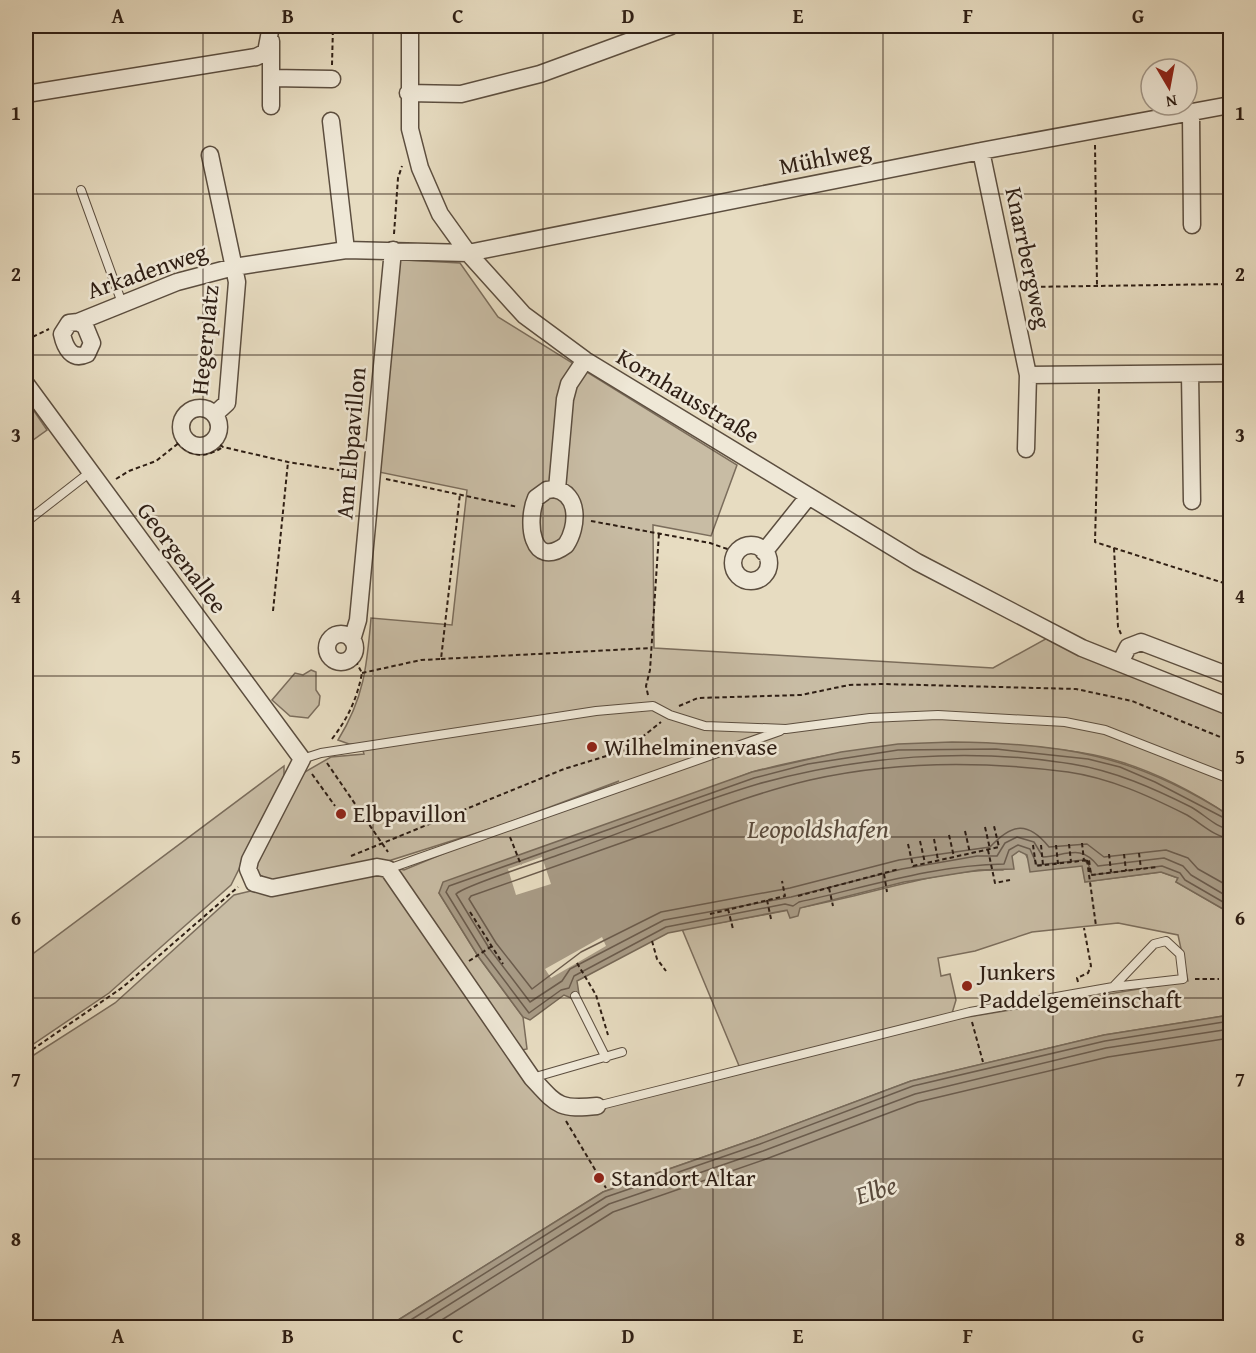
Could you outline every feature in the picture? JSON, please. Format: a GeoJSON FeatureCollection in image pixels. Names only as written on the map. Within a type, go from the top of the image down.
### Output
{"type":"FeatureCollection","features":[{"type":"Feature","properties":{"kind":"street","name":"Kornhausstraße"},"geometry":{"type":"LineString","coordinates":[[410,26],[408,93],[410,129],[420,168],[440,214],[468,253],[524,315],[585,360],[917,562],[1082,648],[1230,707]]}},
{"type":"Feature","properties":{"kind":"street"},"geometry":{"type":"LineString","coordinates":[[408,93],[461,94],[540,74],[639,32],[671,26]]}},
{"type":"Feature","properties":{"kind":"street"},"geometry":{"type":"LineString","coordinates":[[271,30],[271,106]]}},
{"type":"Feature","properties":{"kind":"street"},"geometry":{"type":"LineString","coordinates":[[26,94],[256,57],[266,52],[271,30]]}},
{"type":"Feature","properties":{"kind":"street"},"geometry":{"type":"LineString","coordinates":[[271,78],[332,79]]}},
{"type":"Feature","properties":{"kind":"street","name":"Mühlweg"},"geometry":{"type":"LineString","coordinates":[[1199,111],[1230,105]]}},
{"type":"Feature","properties":{"kind":"street","name":"Mühlweg"},"geometry":{"type":"LineString","coordinates":[[468,253],[981,151],[1168,117]]}},
{"type":"Feature","properties":{"kind":"street"},"geometry":{"type":"LineString","coordinates":[[1191,117],[1192,225]]}},
{"type":"Feature","properties":{"kind":"street"},"geometry":{"type":"LineString","coordinates":[[331,121],[346,250]]}},
{"type":"Feature","properties":{"kind":"street","name":"Knarrbergweg"},"geometry":{"type":"LineString","coordinates":[[981,151],[1028,375],[1026,449]]}},
{"type":"Feature","properties":{"kind":"street","name":"Arkadenweg"},"geometry":{"type":"LineString","coordinates":[[210,155],[234,267]]}},
{"type":"Feature","properties":{"kind":"street","name":"Arkadenweg"},"geometry":{"type":"LineString","coordinates":[[71,326],[177,282],[234,267],[346,250],[468,253]]}},
{"type":"Feature","properties":{"kind":"street","name":"Am Elbpavillon"},"geometry":{"type":"LineString","coordinates":[[352,648],[358,620],[393,250]]}},
{"type":"Feature","properties":{"kind":"street","name":"Hegerplatz"},"geometry":{"type":"LineString","coordinates":[[215,414],[227,403],[237,282],[234,267]]}},
{"type":"Feature","properties":{"kind":"street"},"geometry":{"type":"LineString","coordinates":[[557,489],[565,399],[569,384],[585,360]]}},
{"type":"Feature","properties":{"kind":"street"},"geometry":{"type":"LineString","coordinates":[[1028,375],[1230,373]]}},
{"type":"Feature","properties":{"kind":"street"},"geometry":{"type":"LineString","coordinates":[[1190,374],[1192,501]]}},
{"type":"Feature","properties":{"kind":"street","name":"Georgenallee"},"geometry":{"type":"LineString","coordinates":[[26,384],[89,473],[302,759]]}},
{"type":"Feature","properties":{"kind":"street","name":"Hegerplatz"},"geometry":{"type":"LineString","coordinates":[[181,440],[181,426],[190,410],[201,407],[215,414],[220,428],[219,443]]}},
{"type":"Feature","properties":{"kind":"street"},"geometry":{"type":"LineString","coordinates":[[181,440],[196,445],[219,443]]}},
{"type":"Feature","properties":{"kind":"street"},"geometry":{"type":"LineString","coordinates":[[557,489],[571,498],[573,518],[570,540],[566,546],[554,552],[547,552],[535,544],[532,539],[533,508],[541,493],[557,489]]}},
{"type":"Feature","properties":{"kind":"street"},"geometry":{"type":"LineString","coordinates":[[765,552],[808,497]]}},
{"type":"Feature","properties":{"kind":"street"},"geometry":{"type":"LineString","coordinates":[[752,545],[765,552],[769,560],[767,572],[763,577],[752,582],[740,578],[733,569],[736,552],[752,545]]}},
{"type":"Feature","properties":{"kind":"street"},"geometry":{"type":"LineString","coordinates":[[1120,663],[1128,647],[1141,642],[1230,676]]}},
{"type":"Feature","properties":{"kind":"street"},"geometry":{"type":"LineString","coordinates":[[302,759],[250,860],[248,869],[254,883],[272,888],[377,867],[388,869],[532,1078],[556,1104],[576,1108],[597,1106]]}},
{"type":"Feature","properties":{"kind":"lane"},"geometry":{"type":"LineString","coordinates":[[81,190],[122,303]]}},
{"type":"Feature","properties":{"kind":"lane"},"geometry":{"type":"LineString","coordinates":[[26,522],[89,473]]}},
{"type":"Feature","properties":{"kind":"lane"},"geometry":{"type":"LineString","coordinates":[[302,759],[321,753],[596,711],[653,706],[670,715],[705,726],[786,729],[870,718],[938,715],[1065,722],[1106,730],[1230,779]]}},
{"type":"Feature","properties":{"kind":"lane"},"geometry":{"type":"LineString","coordinates":[[388,869],[786,729]]}},
{"type":"Feature","properties":{"kind":"lane"},"geometry":{"type":"LineString","coordinates":[[597,1106],[970,1012],[1113,987],[1184,979],[1177,950],[1166,941],[1159,941],[1113,987]]}},
{"type":"Feature","properties":{"kind":"lane"},"geometry":{"type":"LineString","coordinates":[[532,1078],[614,1055],[575,996]]}},
{"type":"Feature","properties":{"kind":"path"},"geometry":{"type":"LineString","coordinates":[[332,79],[333,26]]}},
{"type":"Feature","properties":{"kind":"path"},"geometry":{"type":"LineString","coordinates":[[1095,130],[1097,286]]}},
{"type":"Feature","properties":{"kind":"path"},"geometry":{"type":"LineString","coordinates":[[1010,288],[1230,284]]}},
{"type":"Feature","properties":{"kind":"path"},"geometry":{"type":"LineString","coordinates":[[26,340],[47,329],[71,326]]}},
{"type":"Feature","properties":{"kind":"path"},"geometry":{"type":"LineString","coordinates":[[1100,374],[1095,542],[1230,585]]}},
{"type":"Feature","properties":{"kind":"path"},"geometry":{"type":"LineString","coordinates":[[101,489],[129,471],[156,461],[181,440],[186,453],[212,454],[219,443],[288,462],[533,508]]}},
{"type":"Feature","properties":{"kind":"path"},"geometry":{"type":"LineString","coordinates":[[273,611],[288,462]]}},
{"type":"Feature","properties":{"kind":"path"},"geometry":{"type":"LineString","coordinates":[[441,659],[460,494]]}},
{"type":"Feature","properties":{"kind":"path"},"geometry":{"type":"LineString","coordinates":[[573,518],[710,543],[736,552]]}},
{"type":"Feature","properties":{"kind":"path"},"geometry":{"type":"LineString","coordinates":[[653,706],[646,686],[659,533]]}},
{"type":"Feature","properties":{"kind":"path"},"geometry":{"type":"LineString","coordinates":[[1114,548],[1118,627],[1128,647]]}},
{"type":"Feature","properties":{"kind":"path"},"geometry":{"type":"LineString","coordinates":[[352,648],[362,673],[351,711],[321,753],[383,842]]}},
{"type":"Feature","properties":{"kind":"path"},"geometry":{"type":"LineString","coordinates":[[362,673],[421,660],[651,648]]}},
{"type":"Feature","properties":{"kind":"path"},"geometry":{"type":"LineString","coordinates":[[349,856],[564,769],[626,750],[682,703],[698,698],[801,695],[849,685],[948,684],[1065,688],[1132,701],[1230,741]]}},
{"type":"Feature","properties":{"kind":"path"},"geometry":{"type":"LineString","coordinates":[[302,759],[335,806]]}},
{"type":"Feature","properties":{"kind":"path"},"geometry":{"type":"LineString","coordinates":[[506,826],[521,865]]}},
{"type":"Feature","properties":{"kind":"path"},"geometry":{"type":"LineString","coordinates":[[908,844],[913,866],[938,861],[999,847],[994,826]]}},
{"type":"Feature","properties":{"kind":"path"},"geometry":{"type":"LineString","coordinates":[[985,827],[995,883],[1010,880]]}},
{"type":"Feature","properties":{"kind":"path"},"geometry":{"type":"LineString","coordinates":[[965,831],[970,854]]}},
{"type":"Feature","properties":{"kind":"path"},"geometry":{"type":"LineString","coordinates":[[949,835],[954,857]]}},
{"type":"Feature","properties":{"kind":"path"},"geometry":{"type":"LineString","coordinates":[[934,839],[938,861]]}},
{"type":"Feature","properties":{"kind":"path"},"geometry":{"type":"LineString","coordinates":[[920,841],[925,863]]}},
{"type":"Feature","properties":{"kind":"path"},"geometry":{"type":"LineString","coordinates":[[1082,843],[1096,926]]}},
{"type":"Feature","properties":{"kind":"path"},"geometry":{"type":"LineString","coordinates":[[1069,844],[1071,862]]}},
{"type":"Feature","properties":{"kind":"path"},"geometry":{"type":"LineString","coordinates":[[1041,845],[1043,865]]}},
{"type":"Feature","properties":{"kind":"path"},"geometry":{"type":"LineString","coordinates":[[1056,845],[1058,864]]}},
{"type":"Feature","properties":{"kind":"path"},"geometry":{"type":"LineString","coordinates":[[1033,846],[1036,866],[1085,861]]}},
{"type":"Feature","properties":{"kind":"path"},"geometry":{"type":"LineString","coordinates":[[1139,853],[1141,869]]}},
{"type":"Feature","properties":{"kind":"path"},"geometry":{"type":"LineString","coordinates":[[1109,854],[1111,872]]}},
{"type":"Feature","properties":{"kind":"path"},"geometry":{"type":"LineString","coordinates":[[1124,854],[1126,871]]}},
{"type":"Feature","properties":{"kind":"path"},"geometry":{"type":"LineString","coordinates":[[1085,861],[1091,875],[1157,867]]}},
{"type":"Feature","properties":{"kind":"path"},"geometry":{"type":"LineString","coordinates":[[798,897],[899,869]]}},
{"type":"Feature","properties":{"kind":"path"},"geometry":{"type":"LineString","coordinates":[[884,873],[887,892]]}},
{"type":"Feature","properties":{"kind":"path"},"geometry":{"type":"LineString","coordinates":[[26,1054],[123,987],[251,876]]}},
{"type":"Feature","properties":{"kind":"path"},"geometry":{"type":"LineString","coordinates":[[710,914],[785,896],[782,881]]}},
{"type":"Feature","properties":{"kind":"path"},"geometry":{"type":"LineString","coordinates":[[829,888],[833,906]]}},
{"type":"Feature","properties":{"kind":"path"},"geometry":{"type":"LineString","coordinates":[[767,900],[771,919]]}},
{"type":"Feature","properties":{"kind":"path"},"geometry":{"type":"LineString","coordinates":[[728,909],[733,929]]}},
{"type":"Feature","properties":{"kind":"path"},"geometry":{"type":"LineString","coordinates":[[470,912],[503,964]]}},
{"type":"Feature","properties":{"kind":"path"},"geometry":{"type":"LineString","coordinates":[[1081,993],[1077,978],[1088,973],[1091,966],[1084,928]]}},
{"type":"Feature","properties":{"kind":"path"},"geometry":{"type":"LineString","coordinates":[[652,941],[657,959],[666,971]]}},
{"type":"Feature","properties":{"kind":"path"},"geometry":{"type":"LineString","coordinates":[[478,956],[492,946]]}},
{"type":"Feature","properties":{"kind":"path"},"geometry":{"type":"LineString","coordinates":[[577,963],[596,995],[614,1055]]}},
{"type":"Feature","properties":{"kind":"path"},"geometry":{"type":"LineString","coordinates":[[1184,979],[1219,979]]}},
{"type":"Feature","properties":{"kind":"path"},"geometry":{"type":"LineString","coordinates":[[970,1012],[982,1062]]}},
{"type":"Feature","properties":{"kind":"path"},"geometry":{"type":"LineString","coordinates":[[556,1104],[606,1188]]}},
{"type":"Feature","properties":{"kind":"shaded area"},"geometry":{"type":"Polygon","coordinates":[[[387,259],[460,263],[498,317],[737,465],[711,536],[653,525],[654,648],[993,668],[1060,631],[1230,698],[1230,816],[1191,792],[1164,779],[1121,762],[1089,754],[1000,744],[893,746],[822,756],[752,772],[439,893],[478,956],[523,1017],[527,1049],[512,1052],[535,1089],[587,1112],[742,1073],[682,929],[808,906],[944,875],[1003,870],[1014,853],[1019,851],[1025,853],[1028,859],[1083,866],[1085,882],[1161,872],[1178,878],[1176,882],[1230,913],[1230,1015],[1104,1035],[911,1081],[603,1192],[387,1327],[26,1328],[26,1060],[115,1003],[234,895],[276,885],[255,872],[254,862],[303,773],[331,757],[364,754],[361,744],[349,744],[338,740],[359,696],[368,651],[371,618],[452,625],[467,490],[369,470],[387,259]],[[619,781],[505,824],[379,864],[404,870],[619,781]],[[1118,923],[1032,932],[975,951],[938,958],[941,976],[950,974],[956,1000],[950,1020],[1188,981],[1178,935],[1118,923]]]}},
{"type":"Feature","properties":{"kind":"shaded area"},"geometry":{"type":"Polygon","coordinates":[[[26,399],[47,430],[26,445],[26,399]]]}},
{"type":"Feature","properties":{"kind":"shaded area"},"geometry":{"type":"Polygon","coordinates":[[[311,670],[316,672],[316,690],[320,696],[319,705],[308,718],[290,716],[272,700],[295,673],[303,675],[311,670]]]}},
{"type":"Feature","properties":{"kind":"shaded area"},"geometry":{"type":"Polygon","coordinates":[[[284,766],[284,779],[231,885],[109,993],[26,1049],[26,959],[284,766]]]}},
{"type":"Feature","properties":{"kind":"water","name":"Leopoldshafen"},"geometry":{"type":"Polygon","coordinates":[[[952,742],[1029,745],[1097,756],[1130,766],[1196,795],[1230,816],[1230,913],[1176,882],[1178,878],[1161,872],[1085,882],[1082,866],[1030,872],[1027,855],[1019,851],[1012,856],[1014,869],[979,870],[904,882],[800,908],[798,916],[790,918],[787,910],[668,933],[577,981],[579,994],[571,998],[564,995],[530,1020],[523,1017],[478,956],[439,893],[443,882],[752,772],[841,752],[898,744],[952,742]]]}},
{"type":"Feature","properties":{"kind":"water","name":"Elbe"},"geometry":{"type":"Polygon","coordinates":[[[1230,1015],[1230,1327],[387,1327],[603,1192],[911,1081],[1104,1035],[1230,1015]]]}},
{"type":"Feature","properties":{"kind":"pier"},"geometry":{"type":"Polygon","coordinates":[[[542,857],[551,884],[516,895],[508,869],[542,857]]]}},
{"type":"Feature","properties":{"kind":"pier"},"geometry":{"type":"Polygon","coordinates":[[[602,937],[606,946],[551,978],[545,969],[602,937]]]}},
{"type":"Feature","properties":{"kind":"place","name":"Wilhelminenvase"},"geometry":{"type":"Point","coordinates":[592,747]}},
{"type":"Feature","properties":{"kind":"place","name":"Elbpavillon"},"geometry":{"type":"Point","coordinates":[341,814]}},
{"type":"Feature","properties":{"kind":"place","name":"Junkers Paddelgemeinschaft"},"geometry":{"type":"Point","coordinates":[967,986]}},
{"type":"Feature","properties":{"kind":"place","name":"Standort Altar"},"geometry":{"type":"Point","coordinates":[599,1178]}}]}
